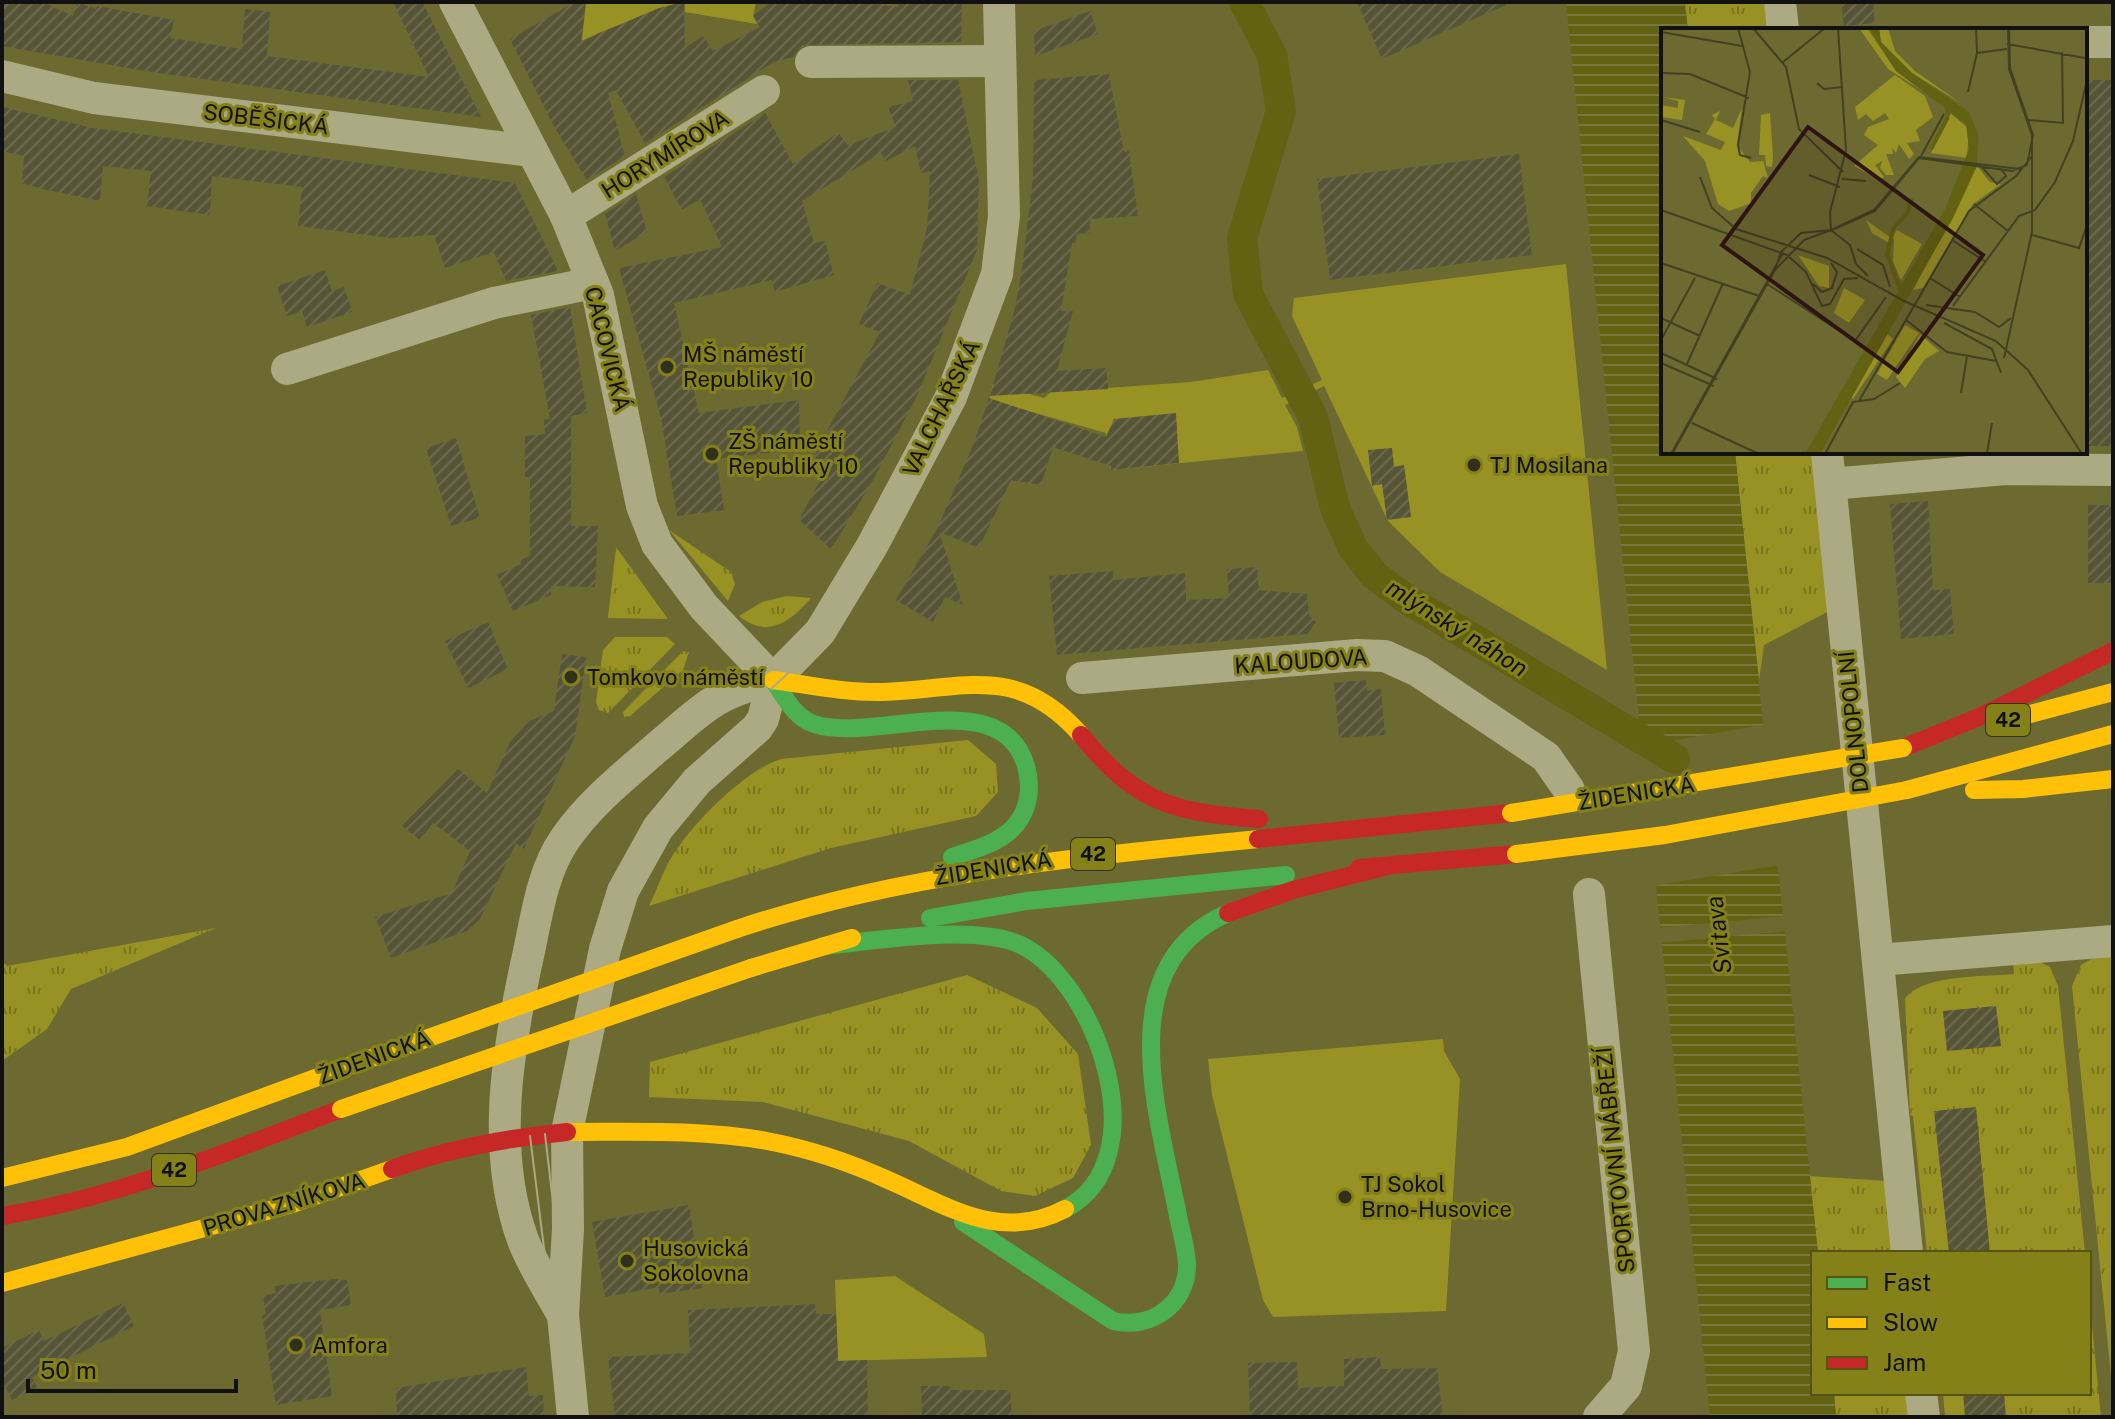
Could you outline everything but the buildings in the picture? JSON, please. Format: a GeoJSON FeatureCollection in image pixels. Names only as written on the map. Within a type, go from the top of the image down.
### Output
{"type":"FeatureCollection","features":[{"type":"Feature","properties":{"kind":"main road","name":"42"},"geometry":{"type":"LineString","coordinates":[[1903,748],[1979,717],[2113,651]]}},
{"type":"Feature","properties":{"kind":"main road"},"geometry":{"type":"LineString","coordinates":[[773,680],[872,692],[988,683],[1007,685],[1025,690],[1058,709],[1109,769],[1141,794],[1162,805],[1210,816],[1376,828]]}},
{"type":"Feature","properties":{"kind":"main road"},"geometry":{"type":"LineString","coordinates":[[773,680],[802,717],[829,728],[951,720],[998,729],[1019,750],[1029,779],[1025,807],[1010,831],[999,840],[814,903]]}},
{"type":"Feature","properties":{"kind":"main road","name":"ŽIDENICKÁ"},"geometry":{"type":"LineString","coordinates":[[2,1178],[60,1167],[178,1130],[329,1073],[814,903],[1018,863],[1511,813],[1903,748],[2113,692]]}},
{"type":"Feature","properties":{"kind":"main road","name":"ŽIDENICKÁ"},"geometry":{"type":"LineString","coordinates":[[2,1216],[65,1204],[112,1190],[751,968],[898,925],[1014,903],[1516,854],[1665,835],[1907,790],[2113,734]]}},
{"type":"Feature","properties":{"kind":"main road","name":"42"},"geometry":{"type":"LineString","coordinates":[[1907,790],[2023,789],[2113,779]]}},
{"type":"Feature","properties":{"kind":"main road"},"geometry":{"type":"LineString","coordinates":[[925,1197],[1113,1321],[1137,1327],[1163,1314],[1181,1292],[1187,1264],[1149,1052],[1152,1006],[1164,971],[1186,940],[1227,914],[1388,866]]}},
{"type":"Feature","properties":{"kind":"main road"},"geometry":{"type":"LineString","coordinates":[[823,946],[980,937],[1021,946],[1060,975],[1097,1037],[1109,1081],[1112,1127],[1105,1166],[1081,1199],[1059,1215],[1023,1224],[972,1216],[925,1197]]}},
{"type":"Feature","properties":{"kind":"main road","name":"PROVAZNÍKOVA"},"geometry":{"type":"LineString","coordinates":[[2,1283],[292,1204],[431,1155],[505,1138],[567,1132],[694,1131],[770,1140],[853,1164],[925,1197]]}},
{"type":"Feature","properties":{"kind":"street","name":"CACOVICKÁ"},"geometry":{"type":"LineString","coordinates":[[455,2],[566,216],[593,283],[642,506],[657,544],[704,607],[773,680]]}},
{"type":"Feature","properties":{"kind":"street","name":"VALCHAŘSKÁ"},"geometry":{"type":"LineString","coordinates":[[773,680],[820,632],[840,604],[966,362],[997,274],[1004,216],[999,2]]}},
{"type":"Feature","properties":{"kind":"street"},"geometry":{"type":"LineString","coordinates":[[1780,2],[1783,28]]}},
{"type":"Feature","properties":{"kind":"street"},"geometry":{"type":"LineString","coordinates":[[2087,42],[2113,42]]}},
{"type":"Feature","properties":{"kind":"street"},"geometry":{"type":"LineString","coordinates":[[811,62],[999,61]]}},
{"type":"Feature","properties":{"kind":"street","name":"SOBĚŠICKÁ"},"geometry":{"type":"LineString","coordinates":[[2,76],[94,98],[532,151]]}},
{"type":"Feature","properties":{"kind":"street","name":"HORYMÍROVA"},"geometry":{"type":"LineString","coordinates":[[566,216],[764,91]]}},
{"type":"Feature","properties":{"kind":"street"},"geometry":{"type":"LineString","coordinates":[[287,369],[494,303],[593,283]]}},
{"type":"Feature","properties":{"kind":"street","name":"DOLNOPOLNÍ"},"geometry":{"type":"LineString","coordinates":[[1827,454],[1907,1251]]}},
{"type":"Feature","properties":{"kind":"street"},"geometry":{"type":"LineString","coordinates":[[1830,484],[2006,469],[2113,470]]}},
{"type":"Feature","properties":{"kind":"street","name":"KALOUDOVA"},"geometry":{"type":"LineString","coordinates":[[1082,678],[1357,655],[1385,656],[1418,671],[1546,757],[1569,790]]}},
{"type":"Feature","properties":{"kind":"street"},"geometry":{"type":"LineString","coordinates":[[563,1315],[532,1260],[518,1225],[505,1138],[506,1065],[548,873],[564,840],[601,798],[718,697],[738,687],[773,680],[763,719],[757,728],[673,806],[627,881],[605,949],[567,1132],[568,1229],[563,1315],[573,1417]]}},
{"type":"Feature","properties":{"kind":"street","name":"SPORTOVNÍ NÁBŘEŽÍ"},"geometry":{"type":"LineString","coordinates":[[1589,894],[1634,1351],[1626,1386],[1600,1416]]}},
{"type":"Feature","properties":{"kind":"street"},"geometry":{"type":"LineString","coordinates":[[1878,960],[2113,941]]}},
{"type":"Feature","properties":{"kind":"street"},"geometry":{"type":"LineString","coordinates":[[1921,1395],[1924,1417]]}},
{"type":"Feature","properties":{"kind":"green space"},"geometry":{"type":"Polygon","coordinates":[[[586,2],[680,2],[596,34],[599,42],[587,48],[582,40],[586,2]]]}},
{"type":"Feature","properties":{"kind":"green space"},"geometry":{"type":"Polygon","coordinates":[[[685,2],[756,2],[753,16],[757,24],[685,12],[685,2]]]}},
{"type":"Feature","properties":{"kind":"green space"},"geometry":{"type":"Polygon","coordinates":[[[1685,2],[1769,2],[1772,28],[1688,28],[1685,2]]]}},
{"type":"Feature","properties":{"kind":"green space","name":"TJ Mosilana"},"geometry":{"type":"Polygon","coordinates":[[[1566,264],[1607,670],[1440,572],[1388,521],[1324,386],[1285,405],[1297,427],[1303,451],[1111,470],[1106,433],[989,400],[993,384],[1044,398],[1051,392],[1191,382],[1268,370],[1282,398],[1322,380],[1292,316],[1294,298],[1566,264]]]}},
{"type":"Feature","properties":{"kind":"green space"},"geometry":{"type":"Polygon","coordinates":[[[1735,454],[1815,454],[1831,610],[1764,645],[1759,680],[1735,454]]]}},
{"type":"Feature","properties":{"kind":"green space"},"geometry":{"type":"Polygon","coordinates":[[[669,530],[731,572],[735,584],[728,601],[669,530]]]}},
{"type":"Feature","properties":{"kind":"green space"},"geometry":{"type":"Polygon","coordinates":[[[616,547],[668,619],[608,618],[616,547]]]}},
{"type":"Feature","properties":{"kind":"green space"},"geometry":{"type":"Polygon","coordinates":[[[787,596],[811,598],[778,625],[760,626],[739,616],[762,602],[787,596]]]}},
{"type":"Feature","properties":{"kind":"green space"},"geometry":{"type":"Polygon","coordinates":[[[615,637],[667,637],[675,644],[608,713],[599,710],[596,702],[603,650],[615,637]]]}},
{"type":"Feature","properties":{"kind":"green space"},"geometry":{"type":"Polygon","coordinates":[[[683,651],[689,652],[683,670],[630,716],[624,717],[623,712],[683,651]]]}},
{"type":"Feature","properties":{"kind":"green space"},"geometry":{"type":"Polygon","coordinates":[[[968,740],[996,764],[998,792],[976,816],[831,848],[649,906],[669,861],[693,828],[736,786],[767,765],[781,759],[968,740]]]}},
{"type":"Feature","properties":{"kind":"green space"},"geometry":{"type":"Polygon","coordinates":[[[216,928],[71,989],[47,1029],[2,1061],[2,961],[7,966],[216,928]]]}},
{"type":"Feature","properties":{"kind":"green space"},"geometry":{"type":"Polygon","coordinates":[[[2029,957],[2050,967],[2058,986],[2085,1251],[1927,1251],[1913,1116],[1910,1115],[1905,999],[1913,991],[1939,981],[2014,974],[2013,959],[2029,957]]]}},
{"type":"Feature","properties":{"kind":"green space"},"geometry":{"type":"Polygon","coordinates":[[[2095,957],[2113,957],[2113,1396],[2072,986],[2081,965],[2095,957]]]}},
{"type":"Feature","properties":{"kind":"green space"},"geometry":{"type":"Polygon","coordinates":[[[967,975],[1037,1008],[1078,1054],[1091,1145],[1073,1178],[1035,1196],[1001,1191],[909,1141],[763,1102],[649,1097],[650,1062],[967,975]]]}},
{"type":"Feature","properties":{"kind":"green space","name":"TJ Sokol Brno-Husovice"},"geometry":{"type":"Polygon","coordinates":[[[1443,1039],[1444,1051],[1460,1079],[1446,1311],[1273,1317],[1263,1300],[1212,1095],[1208,1059],[1443,1039]]]}},
{"type":"Feature","properties":{"kind":"green space"},"geometry":{"type":"Polygon","coordinates":[[[1809,1176],[1887,1181],[1894,1251],[1818,1251],[1809,1176]]]}},
{"type":"Feature","properties":{"kind":"green space"},"geometry":{"type":"Polygon","coordinates":[[[895,1276],[984,1334],[987,1357],[838,1361],[835,1280],[895,1276]]]}},
{"type":"Feature","properties":{"kind":"green space"},"geometry":{"type":"Polygon","coordinates":[[[2091,1315],[2101,1417],[1945,1417],[1943,1395],[2091,1395],[2091,1315]]]}},
{"type":"Feature","properties":{"kind":"green space"},"geometry":{"type":"Polygon","coordinates":[[[1834,1395],[1909,1395],[1911,1417],[1836,1417],[1834,1395]]]}},
{"type":"Feature","properties":{"kind":"water","name":"Svitava"},"geometry":{"type":"Polygon","coordinates":[[[1566,2],[1684,2],[1688,28],[1661,28],[1661,454],[1735,454],[1818,1251],[1811,1251],[1811,1395],[1834,1395],[1836,1417],[1710,1417],[1566,2]]]}},
{"type":"Feature","properties":{"kind":"pier"},"geometry":{"type":"Polygon","coordinates":[[[1768,724],[1781,865],[1651,886],[1636,747],[1768,724]]]}},
{"type":"Feature","properties":{"kind":"pier"},"geometry":{"type":"Polygon","coordinates":[[[1786,916],[1787,931],[1657,943],[1655,928],[1786,916]]]}},
{"type":"Feature","properties":{"kind":"waterway","name":"mlýnský náhon"},"geometry":{"type":"LineString","coordinates":[[1244,2],[1272,55],[1281,111],[1242,238],[1248,294],[1313,417],[1335,508],[1353,548],[1374,575],[1405,598],[1675,759]]}},
{"type":"Feature","properties":{"kind":"tram line"},"geometry":{"type":"LineString","coordinates":[[755,684],[807,635],[838,594],[944,393],[973,321],[988,274],[996,216],[990,2]]}},
{"type":"Feature","properties":{"kind":"tram line"},"geometry":{"type":"LineString","coordinates":[[771,689],[818,645],[851,601],[958,400],[1005,276],[1012,217],[1007,2]]}},
{"type":"Feature","properties":{"kind":"tram line"},"geometry":{"type":"LineString","coordinates":[[545,1134],[578,1417]]}},
{"type":"Feature","properties":{"kind":"tram line"},"geometry":{"type":"LineString","coordinates":[[530,1136],[565,1417]]}},
{"type":"Feature","properties":{"kind":"traffic: fast"},"geometry":{"type":"LineString","coordinates":[[773,680],[796,712],[814,724],[839,728],[963,721],[991,727],[1012,741],[1028,773],[1029,793],[1023,813],[1014,827],[999,839],[952,857]]}},
{"type":"Feature","properties":{"kind":"traffic: fast"},"geometry":{"type":"LineString","coordinates":[[930,918],[1027,901],[1286,875]]}},
{"type":"Feature","properties":{"kind":"traffic: fast"},"geometry":{"type":"LineString","coordinates":[[963,1222],[1113,1321],[1127,1323],[1153,1318],[1174,1302],[1186,1278],[1187,1263],[1154,1094],[1151,1050],[1154,1008],[1166,970],[1190,937],[1228,913]]}},
{"type":"Feature","properties":{"kind":"traffic: fast"},"geometry":{"type":"LineString","coordinates":[[823,946],[925,936],[980,936],[1004,939],[1023,946],[1050,967],[1075,997],[1094,1034],[1107,1074],[1113,1115],[1108,1153],[1093,1186],[1065,1209]]}},
{"type":"Feature","properties":{"kind":"traffic: slow"},"geometry":{"type":"LineString","coordinates":[[773,680],[869,692],[965,685],[1012,689],[1035,697],[1058,712],[1081,735]]}},
{"type":"Feature","properties":{"kind":"traffic: slow"},"geometry":{"type":"LineString","coordinates":[[2030,714],[2113,692]]}},
{"type":"Feature","properties":{"kind":"traffic: slow"},"geometry":{"type":"LineString","coordinates":[[1907,790],[2113,734]]}},
{"type":"Feature","properties":{"kind":"traffic: slow"},"geometry":{"type":"LineString","coordinates":[[1511,813],[1903,748]]}},
{"type":"Feature","properties":{"kind":"traffic: slow"},"geometry":{"type":"LineString","coordinates":[[1974,790],[2023,789],[2113,779]]}},
{"type":"Feature","properties":{"kind":"traffic: slow"},"geometry":{"type":"LineString","coordinates":[[1516,854],[1665,835],[1907,790]]}},
{"type":"Feature","properties":{"kind":"traffic: slow"},"geometry":{"type":"LineString","coordinates":[[737,929],[865,893],[930,880],[1060,860],[1258,839]]}},
{"type":"Feature","properties":{"kind":"traffic: slow"},"geometry":{"type":"LineString","coordinates":[[329,1073],[737,929]]}},
{"type":"Feature","properties":{"kind":"traffic: slow"},"geometry":{"type":"LineString","coordinates":[[751,968],[852,938]]}},
{"type":"Feature","properties":{"kind":"traffic: slow"},"geometry":{"type":"LineString","coordinates":[[341,1109],[751,968]]}},
{"type":"Feature","properties":{"kind":"traffic: slow"},"geometry":{"type":"LineString","coordinates":[[2,1178],[127,1147],[329,1073]]}},
{"type":"Feature","properties":{"kind":"traffic: slow"},"geometry":{"type":"LineString","coordinates":[[567,1132],[692,1133],[783,1144],[844,1162],[953,1210],[996,1222],[1041,1219],[1065,1209]]}},
{"type":"Feature","properties":{"kind":"traffic: slow"},"geometry":{"type":"LineString","coordinates":[[2,1283],[292,1204],[392,1169]]}},
{"type":"Feature","properties":{"kind":"traffic: jam"},"geometry":{"type":"LineString","coordinates":[[1903,748],[1979,717],[2113,651]]}},
{"type":"Feature","properties":{"kind":"traffic: jam"},"geometry":{"type":"LineString","coordinates":[[1081,735],[1120,776],[1159,800],[1203,813],[1259,819]]}},
{"type":"Feature","properties":{"kind":"traffic: jam"},"geometry":{"type":"LineString","coordinates":[[1258,839],[1511,813]]}},
{"type":"Feature","properties":{"kind":"traffic: jam"},"geometry":{"type":"LineString","coordinates":[[1359,868],[1516,854]]}},
{"type":"Feature","properties":{"kind":"traffic: jam"},"geometry":{"type":"LineString","coordinates":[[1228,913],[1293,890],[1388,866]]}},
{"type":"Feature","properties":{"kind":"traffic: jam"},"geometry":{"type":"LineString","coordinates":[[2,1216],[46,1208],[132,1185],[341,1109]]}},
{"type":"Feature","properties":{"kind":"traffic: jam"},"geometry":{"type":"LineString","coordinates":[[392,1169],[479,1145],[567,1132]]}},
{"type":"Feature","properties":{"kind":"place","name":"MŠ náměstí Republiky 10"},"geometry":{"type":"Point","coordinates":[667,367]}},
{"type":"Feature","properties":{"kind":"place","name":"ZŠ náměstí Republiky 10"},"geometry":{"type":"Point","coordinates":[712,454]}},
{"type":"Feature","properties":{"kind":"place","name":"TJ Mosilana"},"geometry":{"type":"Point","coordinates":[1474,465]}},
{"type":"Feature","properties":{"kind":"place","name":"Tomkovo náměstí"},"geometry":{"type":"Point","coordinates":[571,677]}},
{"type":"Feature","properties":{"kind":"place","name":"TJ Sokol Brno-Husovice"},"geometry":{"type":"Point","coordinates":[1345,1197]}},
{"type":"Feature","properties":{"kind":"place","name":"Husovická Sokolovna"},"geometry":{"type":"Point","coordinates":[627,1261]}},
{"type":"Feature","properties":{"kind":"place","name":"Amfora"},"geometry":{"type":"Point","coordinates":[296,1345]}}]}
